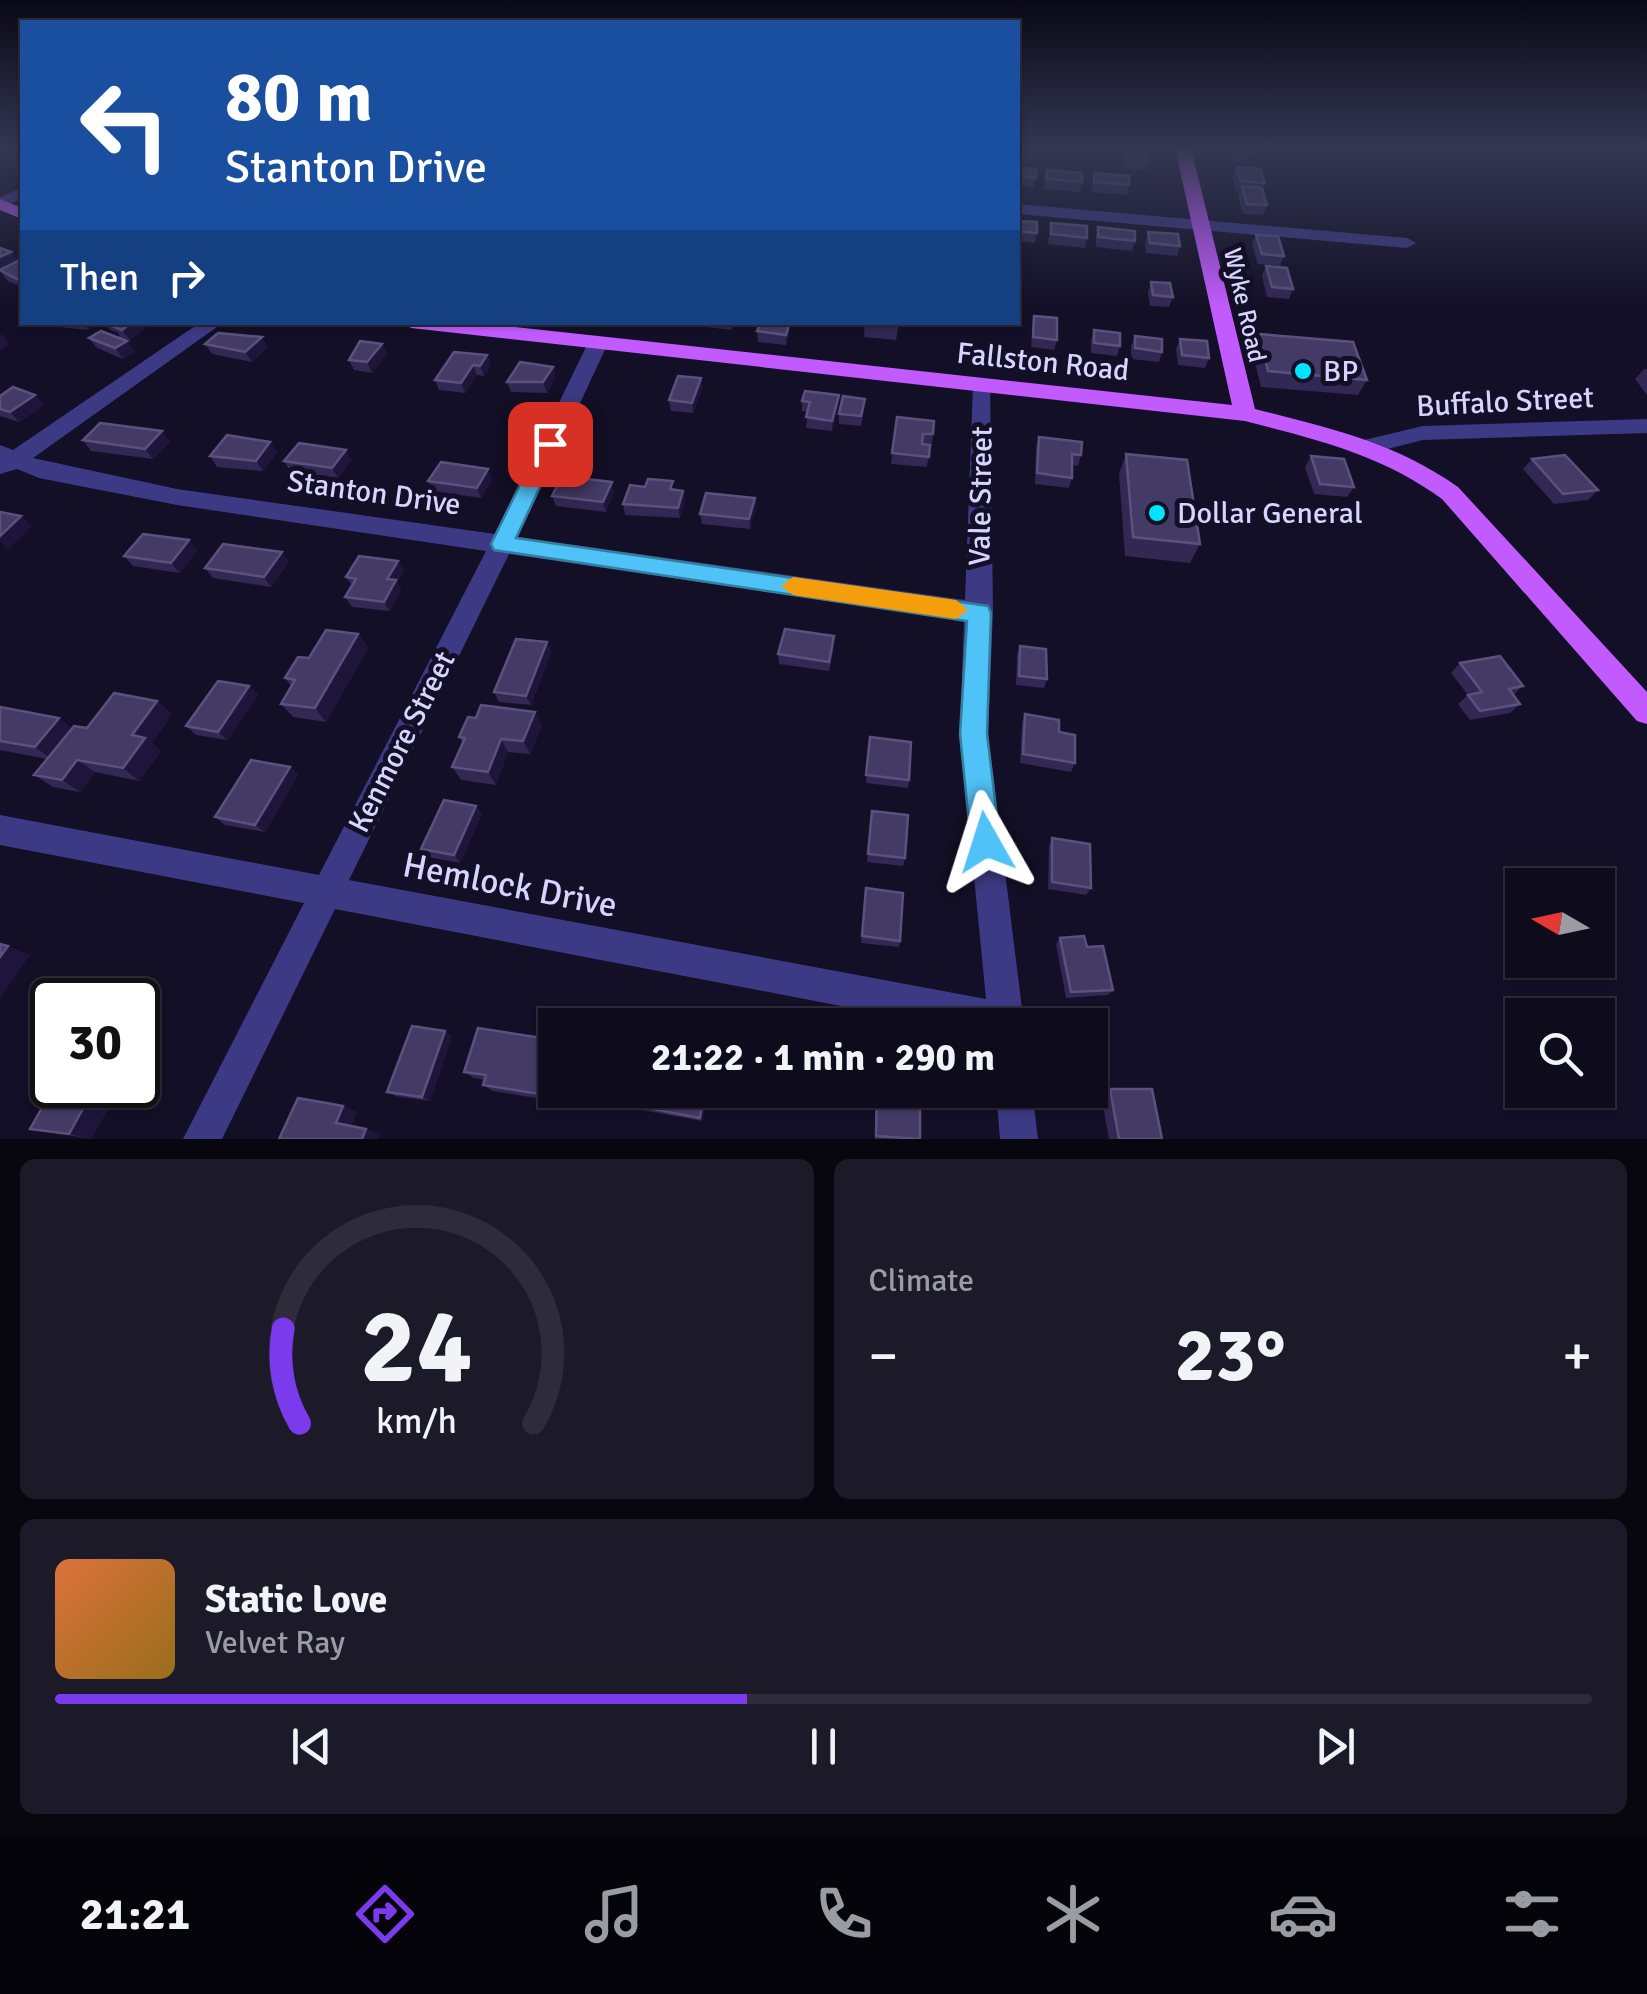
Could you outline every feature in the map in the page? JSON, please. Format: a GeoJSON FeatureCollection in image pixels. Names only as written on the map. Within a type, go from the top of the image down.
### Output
{"type":"FeatureCollection","features":[{"type":"Feature","properties":{"kind":"main road","name":"Wyke Road"},"geometry":{"type":"LineString","coordinates":[[1195,201],[1246,414]]}},
{"type":"Feature","properties":{"kind":"main road","name":"Fallston Road"},"geometry":{"type":"LineString","coordinates":[[444,325],[1246,414],[1304,426],[1368,446],[1425,475],[1462,502],[1642,699]]}},
{"type":"Feature","properties":{"kind":"street"},"geometry":{"type":"LineString","coordinates":[[1020,209],[1407,243]]}},
{"type":"Feature","properties":{"kind":"street"},"geometry":{"type":"LineString","coordinates":[[4,461],[210,325]]}},
{"type":"Feature","properties":{"kind":"street","name":"Kenmore Street"},"geometry":{"type":"LineString","coordinates":[[202,1139],[502,544],[598,343]]}},
{"type":"Feature","properties":{"kind":"street","name":"Vale Street"},"geometry":{"type":"LineString","coordinates":[[983,386],[974,734],[1004,1008]]}},
{"type":"Feature","properties":{"kind":"street","name":"Buffalo Street"},"geometry":{"type":"LineString","coordinates":[[1368,446],[1423,433],[1647,426]]}},
{"type":"Feature","properties":{"kind":"street","name":"Stanton Drive"},"geometry":{"type":"LineString","coordinates":[[4,461],[178,497],[980,613]]}},
{"type":"Feature","properties":{"kind":"street","name":"Hemlock Drive"},"geometry":{"type":"LineString","coordinates":[[0,830],[929,1008]]}},
{"type":"Feature","properties":{"kind":"street"},"geometry":{"type":"LineString","coordinates":[[1016,1108],[1019,1139]]}},
{"type":"Feature","properties":{"kind":"building"},"geometry":{"type":"Polygon","coordinates":[[[1266,201],[1267,205],[1247,204],[1266,201]]]}},
{"type":"Feature","properties":{"kind":"building"},"geometry":{"type":"Polygon","coordinates":[[[1020,221],[1037,222],[1037,233],[1020,231],[1020,221]]]}},
{"type":"Feature","properties":{"kind":"building"},"geometry":{"type":"Polygon","coordinates":[[[1051,223],[1087,226],[1087,238],[1051,234],[1051,223]]]}},
{"type":"Feature","properties":{"kind":"building"},"geometry":{"type":"Polygon","coordinates":[[[1098,227],[1135,231],[1135,241],[1098,237],[1098,227]]]}},
{"type":"Feature","properties":{"kind":"building"},"geometry":{"type":"Polygon","coordinates":[[[1148,232],[1178,234],[1180,246],[1150,243],[1148,232]]]}},
{"type":"Feature","properties":{"kind":"building"},"geometry":{"type":"Polygon","coordinates":[[[1256,235],[1278,236],[1284,256],[1262,254],[1256,235]]]}},
{"type":"Feature","properties":{"kind":"building"},"geometry":{"type":"Polygon","coordinates":[[[20,260],[17,279],[0,270],[20,260]]]}},
{"type":"Feature","properties":{"kind":"building"},"geometry":{"type":"Polygon","coordinates":[[[1266,266],[1287,268],[1293,289],[1272,287],[1266,266]]]}},
{"type":"Feature","properties":{"kind":"building"},"geometry":{"type":"Polygon","coordinates":[[[1151,282],[1170,283],[1173,297],[1153,295],[1151,282]]]}},
{"type":"Feature","properties":{"kind":"building"},"geometry":{"type":"Polygon","coordinates":[[[1034,316],[1057,318],[1057,340],[1033,337],[1034,316]]]}},
{"type":"Feature","properties":{"kind":"building"},"geometry":{"type":"Polygon","coordinates":[[[760,325],[789,325],[786,335],[757,331],[760,325]]]}},
{"type":"Feature","properties":{"kind":"building"},"geometry":{"type":"Polygon","coordinates":[[[1094,330],[1120,333],[1120,346],[1094,343],[1094,330]]]}},
{"type":"Feature","properties":{"kind":"building"},"geometry":{"type":"Polygon","coordinates":[[[101,331],[127,341],[115,348],[89,338],[101,331]]]}},
{"type":"Feature","properties":{"kind":"building"},"geometry":{"type":"Polygon","coordinates":[[[218,333],[262,337],[245,352],[205,344],[218,333]]]}},
{"type":"Feature","properties":{"kind":"building"},"geometry":{"type":"Polygon","coordinates":[[[1259,334],[1353,342],[1367,380],[1268,371],[1259,334]]]}},
{"type":"Feature","properties":{"kind":"building"},"geometry":{"type":"Polygon","coordinates":[[[1135,336],[1162,339],[1162,352],[1135,348],[1135,336]]]}},
{"type":"Feature","properties":{"kind":"building"},"geometry":{"type":"Polygon","coordinates":[[[1180,339],[1207,341],[1209,358],[1182,355],[1180,339]]]}},
{"type":"Feature","properties":{"kind":"building"},"geometry":{"type":"Polygon","coordinates":[[[360,341],[382,344],[367,362],[349,360],[360,341]]]}},
{"type":"Feature","properties":{"kind":"building"},"geometry":{"type":"Polygon","coordinates":[[[454,352],[487,355],[480,366],[473,365],[461,383],[435,380],[454,352]]]}},
{"type":"Feature","properties":{"kind":"building"},"geometry":{"type":"Polygon","coordinates":[[[520,362],[553,367],[543,382],[507,382],[520,362]]]}},
{"type":"Feature","properties":{"kind":"building"},"geometry":{"type":"Polygon","coordinates":[[[678,376],[701,378],[692,403],[669,400],[678,376]]]}},
{"type":"Feature","properties":{"kind":"building"},"geometry":{"type":"Polygon","coordinates":[[[13,387],[35,395],[10,412],[0,409],[0,396],[13,387]]]}},
{"type":"Feature","properties":{"kind":"building"},"geometry":{"type":"Polygon","coordinates":[[[805,391],[839,395],[832,421],[806,417],[810,402],[802,401],[805,391]]]}},
{"type":"Feature","properties":{"kind":"building"},"geometry":{"type":"Polygon","coordinates":[[[843,396],[865,399],[861,416],[839,414],[843,396]]]}},
{"type":"Feature","properties":{"kind":"building"},"geometry":{"type":"Polygon","coordinates":[[[897,417],[934,421],[933,434],[923,434],[922,444],[930,445],[929,457],[892,453],[897,417]]]}},
{"type":"Feature","properties":{"kind":"building"},"geometry":{"type":"Polygon","coordinates":[[[100,423],[162,431],[145,449],[83,440],[100,423]]]}},
{"type":"Feature","properties":{"kind":"building"},"geometry":{"type":"Polygon","coordinates":[[[227,435],[270,442],[256,461],[210,456],[227,435]]]}},
{"type":"Feature","properties":{"kind":"building"},"geometry":{"type":"Polygon","coordinates":[[[1039,437],[1082,442],[1081,455],[1072,454],[1072,478],[1037,473],[1039,437]]]}},
{"type":"Feature","properties":{"kind":"building"},"geometry":{"type":"Polygon","coordinates":[[[299,443],[346,450],[332,468],[284,461],[299,443]]]}},
{"type":"Feature","properties":{"kind":"building"},"geometry":{"type":"Polygon","coordinates":[[[1126,454],[1187,460],[1200,544],[1133,537],[1126,454]]]}},
{"type":"Feature","properties":{"kind":"building"},"geometry":{"type":"Polygon","coordinates":[[[1565,455],[1598,490],[1563,494],[1532,459],[1565,455]]]}},
{"type":"Feature","properties":{"kind":"building"},"geometry":{"type":"Polygon","coordinates":[[[1311,456],[1344,459],[1354,487],[1320,484],[1311,456]]]}},
{"type":"Feature","properties":{"kind":"building"},"geometry":{"type":"Polygon","coordinates":[[[441,462],[488,469],[477,488],[428,481],[441,462]]]}},
{"type":"Feature","properties":{"kind":"building"},"geometry":{"type":"Polygon","coordinates":[[[562,476],[612,482],[603,502],[552,496],[562,476]]]}},
{"type":"Feature","properties":{"kind":"building"},"geometry":{"type":"Polygon","coordinates":[[[648,479],[673,481],[670,489],[683,491],[678,508],[623,504],[630,485],[645,487],[648,479]]]}},
{"type":"Feature","properties":{"kind":"building"},"geometry":{"type":"Polygon","coordinates":[[[706,493],[755,498],[749,519],[700,514],[706,493]]]}},
{"type":"Feature","properties":{"kind":"building"},"geometry":{"type":"Polygon","coordinates":[[[0,512],[21,516],[0,536],[0,512]]]}},
{"type":"Feature","properties":{"kind":"building"},"geometry":{"type":"Polygon","coordinates":[[[143,534],[189,540],[171,563],[124,556],[143,534]]]}},
{"type":"Feature","properties":{"kind":"building"},"geometry":{"type":"Polygon","coordinates":[[[223,544],[282,552],[264,577],[205,568],[223,544]]]}},
{"type":"Feature","properties":{"kind":"building"},"geometry":{"type":"Polygon","coordinates":[[[359,556],[398,561],[387,579],[396,580],[384,602],[345,597],[356,579],[346,577],[359,556]]]}},
{"type":"Feature","properties":{"kind":"building"},"geometry":{"type":"Polygon","coordinates":[[[785,629],[834,636],[829,662],[778,654],[785,629]]]}},
{"type":"Feature","properties":{"kind":"building"},"geometry":{"type":"Polygon","coordinates":[[[326,630],[358,634],[315,708],[281,704],[295,680],[285,678],[298,657],[309,658],[326,630]]]}},
{"type":"Feature","properties":{"kind":"building"},"geometry":{"type":"Polygon","coordinates":[[[516,639],[547,642],[526,696],[494,692],[516,639]]]}},
{"type":"Feature","properties":{"kind":"building"},"geometry":{"type":"Polygon","coordinates":[[[1020,646],[1046,649],[1047,679],[1019,676],[1020,646]]]}},
{"type":"Feature","properties":{"kind":"building"},"geometry":{"type":"Polygon","coordinates":[[[1500,656],[1523,686],[1509,689],[1520,704],[1480,711],[1468,695],[1482,692],[1460,663],[1500,656]]]}},
{"type":"Feature","properties":{"kind":"building"},"geometry":{"type":"Polygon","coordinates":[[[218,681],[249,686],[218,732],[186,726],[218,681]]]}},
{"type":"Feature","properties":{"kind":"building"},"geometry":{"type":"Polygon","coordinates":[[[114,693],[157,701],[132,735],[145,738],[123,768],[77,760],[62,780],[34,775],[74,726],[87,728],[114,693]]]}},
{"type":"Feature","properties":{"kind":"building"},"geometry":{"type":"Polygon","coordinates":[[[481,705],[535,712],[523,741],[501,739],[488,772],[452,767],[465,738],[459,737],[468,717],[476,718],[481,705]]]}},
{"type":"Feature","properties":{"kind":"building"},"geometry":{"type":"Polygon","coordinates":[[[0,707],[59,718],[35,747],[0,741],[0,707]]]}},
{"type":"Feature","properties":{"kind":"building"},"geometry":{"type":"Polygon","coordinates":[[[1025,714],[1059,720],[1059,732],[1075,735],[1075,763],[1023,754],[1025,714]]]}},
{"type":"Feature","properties":{"kind":"building"},"geometry":{"type":"Polygon","coordinates":[[[870,737],[911,742],[909,780],[866,775],[870,737]]]}},
{"type":"Feature","properties":{"kind":"building"},"geometry":{"type":"Polygon","coordinates":[[[251,760],[290,767],[255,825],[215,817],[251,760]]]}},
{"type":"Feature","properties":{"kind":"building"},"geometry":{"type":"Polygon","coordinates":[[[444,800],[476,806],[454,855],[421,849],[444,800]]]}},
{"type":"Feature","properties":{"kind":"building"},"geometry":{"type":"Polygon","coordinates":[[[872,811],[908,815],[905,858],[868,854],[872,811]]]}},
{"type":"Feature","properties":{"kind":"building"},"geometry":{"type":"Polygon","coordinates":[[[1052,838],[1090,844],[1091,888],[1052,882],[1052,838]]]}},
{"type":"Feature","properties":{"kind":"building"},"geometry":{"type":"Polygon","coordinates":[[[866,888],[903,893],[900,941],[862,936],[866,888]]]}},
{"type":"Feature","properties":{"kind":"building"},"geometry":{"type":"Polygon","coordinates":[[[1084,936],[1087,947],[1103,946],[1113,990],[1071,992],[1060,938],[1084,936]]]}},
{"type":"Feature","properties":{"kind":"building"},"geometry":{"type":"Polygon","coordinates":[[[412,1026],[445,1031],[422,1097],[387,1092],[412,1026]]]}},
{"type":"Feature","properties":{"kind":"building"},"geometry":{"type":"Polygon","coordinates":[[[478,1028],[538,1037],[538,1094],[483,1085],[486,1075],[464,1072],[478,1028]]]}},
{"type":"Feature","properties":{"kind":"building"},"geometry":{"type":"Polygon","coordinates":[[[1110,1089],[1152,1089],[1162,1139],[1119,1139],[1110,1089]]]}},
{"type":"Feature","properties":{"kind":"building"},"geometry":{"type":"Polygon","coordinates":[[[298,1098],[343,1106],[336,1123],[366,1129],[362,1139],[279,1139],[298,1098]]]}},
{"type":"Feature","properties":{"kind":"building"},"geometry":{"type":"Polygon","coordinates":[[[42,1108],[83,1108],[69,1134],[30,1129],[42,1108]]]}},
{"type":"Feature","properties":{"kind":"building"},"geometry":{"type":"Polygon","coordinates":[[[647,1108],[702,1108],[700,1118],[647,1108]]]}},
{"type":"Feature","properties":{"kind":"building"},"geometry":{"type":"Polygon","coordinates":[[[877,1108],[920,1108],[920,1139],[876,1136],[877,1108]]]}},
{"type":"Feature","properties":{"kind":"slow traffic"},"geometry":{"type":"LineString","coordinates":[[793,586],[956,610]]}},
{"type":"Feature","properties":{"kind":"place","name":"BP"},"geometry":{"type":"Point","coordinates":[1303,371]}},
{"type":"Feature","properties":{"kind":"place","name":"Dollar General"},"geometry":{"type":"Point","coordinates":[1157,513]}},
{"type":"Feature","properties":{"kind":"route"},"geometry":{"type":"LineString","coordinates":[[550,444],[502,544],[980,613],[974,734],[986,842]]}}]}
